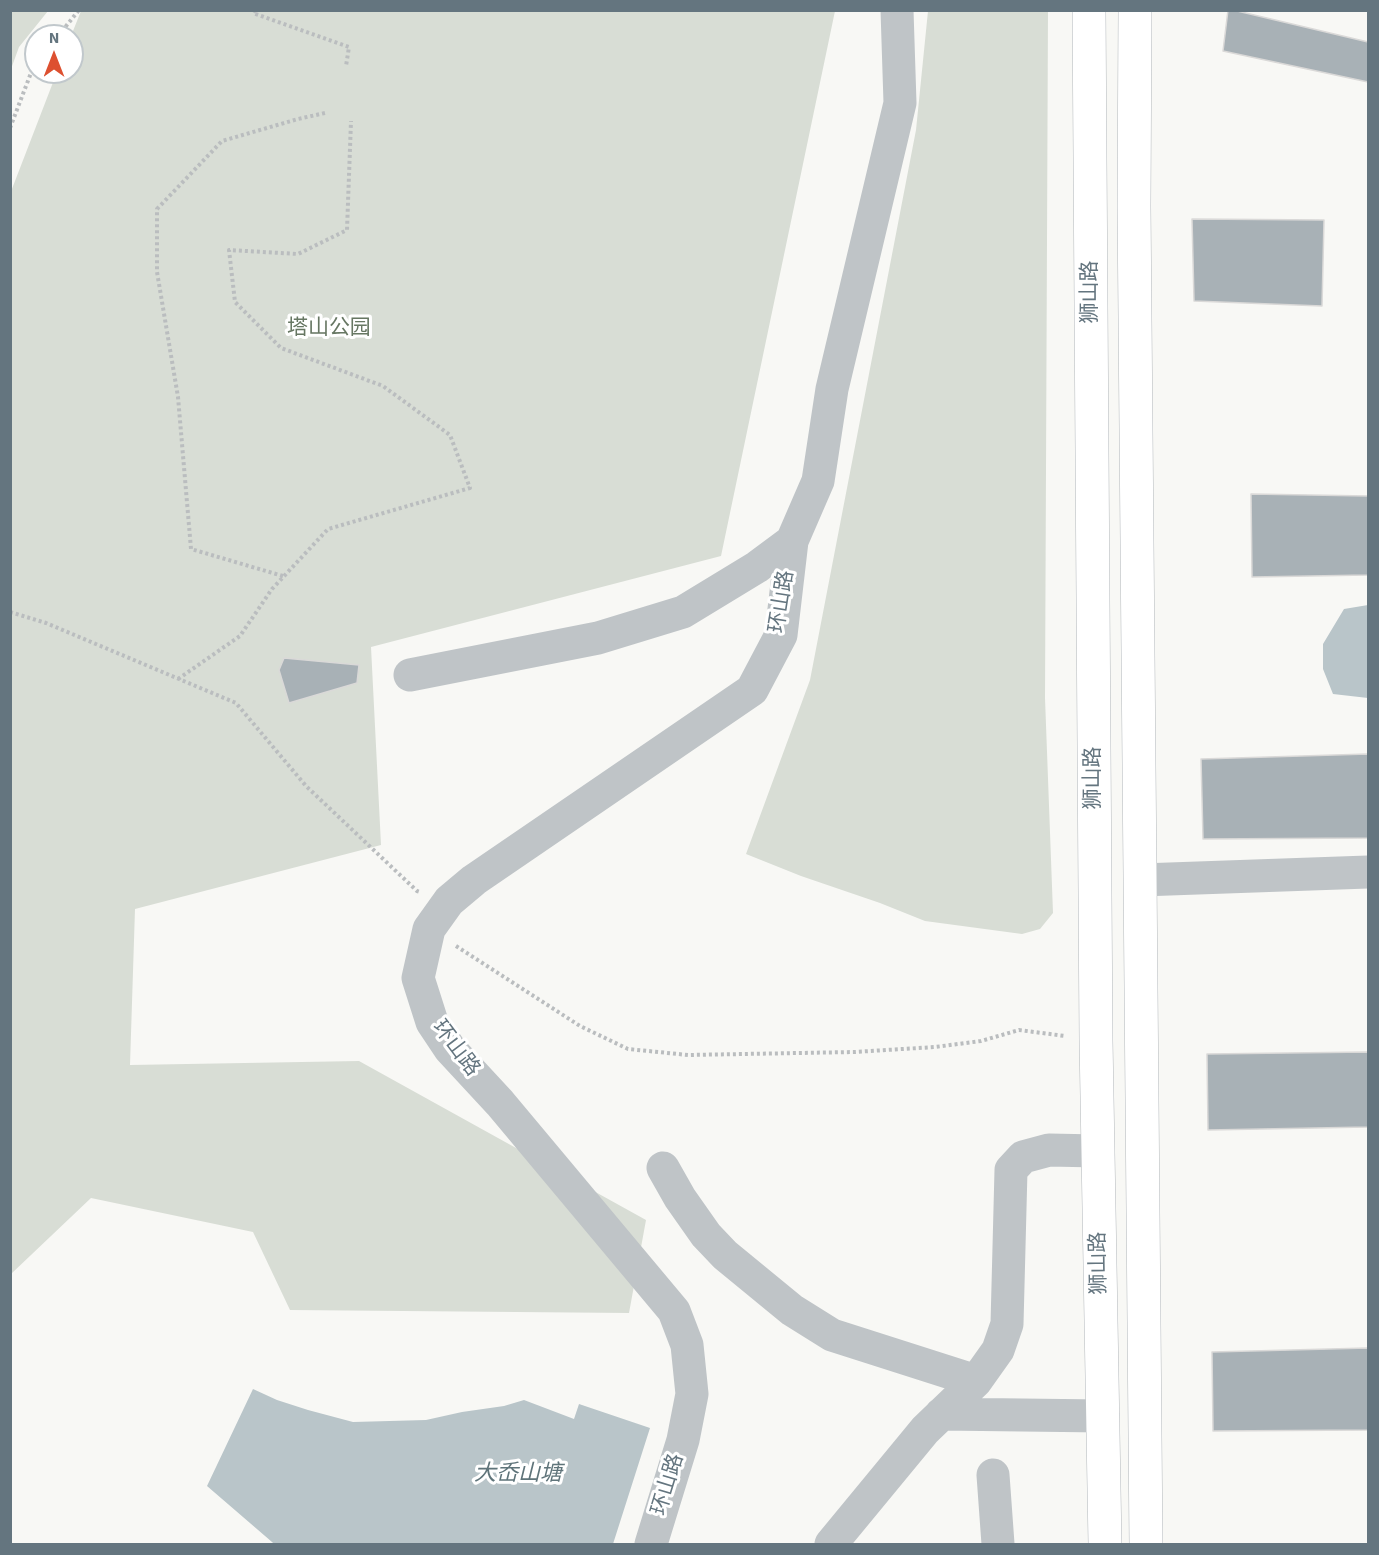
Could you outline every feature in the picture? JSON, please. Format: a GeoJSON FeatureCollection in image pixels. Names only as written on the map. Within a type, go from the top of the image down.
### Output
{"type":"FeatureCollection","features":[{"type":"Feature","properties":{"kind":"main road","name":"狮山路"},"geometry":{"type":"LineString","coordinates":[[1089,10],[1096,1040],[1106,1545]]}},
{"type":"Feature","properties":{"kind":"main road","name":"狮山路"},"geometry":{"type":"LineString","coordinates":[[1135,10],[1134,218],[1146,1545]]}},
{"type":"Feature","properties":{"kind":"street"},"geometry":{"type":"LineString","coordinates":[[410,675],[598,639],[683,612],[757,567],[792,541],[818,482],[832,389],[900,103],[897,10]]}},
{"type":"Feature","properties":{"kind":"street","name":"环山路"},"geometry":{"type":"LineString","coordinates":[[651,1545],[683,1440],[692,1394],[687,1345],[674,1311],[500,1103],[450,1049],[432,1022],[418,978],[429,929],[449,901],[474,880],[752,690],[781,635],[792,541]]}},
{"type":"Feature","properties":{"kind":"street"},"geometry":{"type":"LineString","coordinates":[[1140,880],[1368,872]]}},
{"type":"Feature","properties":{"kind":"street"},"geometry":{"type":"LineString","coordinates":[[831,1545],[925,1430],[976,1382],[998,1350],[1007,1324],[1011,1170],[1023,1157],[1049,1150],[1098,1152]]}},
{"type":"Feature","properties":{"kind":"street"},"geometry":{"type":"LineString","coordinates":[[663,1168],[680,1198],[706,1235],[725,1255],[792,1310],[832,1335],[976,1382]]}},
{"type":"Feature","properties":{"kind":"street"},"geometry":{"type":"LineString","coordinates":[[941,1414],[1103,1416]]}},
{"type":"Feature","properties":{"kind":"street"},"geometry":{"type":"LineString","coordinates":[[993,1475],[998,1545]]}},
{"type":"Feature","properties":{"kind":"path"},"geometry":{"type":"LineString","coordinates":[[68,24],[79,10]]}},
{"type":"Feature","properties":{"kind":"path"},"geometry":{"type":"LineString","coordinates":[[255,10],[253,13],[349,47],[346,66]]}},
{"type":"Feature","properties":{"kind":"path"},"geometry":{"type":"LineString","coordinates":[[10,128],[27,84]]}},
{"type":"Feature","properties":{"kind":"path"},"geometry":{"type":"LineString","coordinates":[[284,576],[191,549],[178,397],[157,272],[157,209],[222,141],[325,113]]}},
{"type":"Feature","properties":{"kind":"path"},"geometry":{"type":"LineString","coordinates":[[178,679],[240,636],[272,589],[328,529],[470,488],[450,435],[383,386],[281,348],[235,302],[229,250],[298,254],[347,230],[351,121]]}},
{"type":"Feature","properties":{"kind":"path"},"geometry":{"type":"LineString","coordinates":[[10,612],[46,623],[236,703],[306,786],[417,891],[449,901]]}},
{"type":"Feature","properties":{"kind":"path"},"geometry":{"type":"LineString","coordinates":[[429,929],[580,1026],[628,1048],[688,1055],[854,1052],[935,1047],[981,1041],[1019,1030],[1096,1040]]}},
{"type":"Feature","properties":{"kind":"green space"},"geometry":{"type":"Polygon","coordinates":[[[11,10],[48,11],[38,24],[24,24],[24,41],[19,47],[11,69],[11,10]]]}},
{"type":"Feature","properties":{"kind":"green space","name":"塔山公园"},"geometry":{"type":"Polygon","coordinates":[[[81,11],[835,11],[721,556],[371,647],[381,845],[135,909],[130,1065],[359,1061],[646,1220],[629,1313],[290,1310],[253,1232],[91,1198],[11,1274],[10,194],[52,84],[84,84],[84,24],[76,24],[81,11]]]}},
{"type":"Feature","properties":{"kind":"green space"},"geometry":{"type":"Polygon","coordinates":[[[928,11],[1048,11],[1045,698],[1053,913],[1040,929],[1022,934],[925,921],[746,854],[810,680],[916,130],[928,11]]]}},
{"type":"Feature","properties":{"kind":"water"},"geometry":{"type":"Polygon","coordinates":[[[1368,605],[1368,698],[1333,694],[1323,669],[1323,644],[1344,609],[1368,605]]]}},
{"type":"Feature","properties":{"kind":"water","name":"大岙山塘"},"geometry":{"type":"Polygon","coordinates":[[[253,1389],[277,1400],[353,1422],[426,1420],[504,1406],[524,1400],[574,1419],[579,1404],[650,1428],[613,1544],[274,1544],[207,1486],[253,1389]]]}},
{"type":"Feature","properties":{"kind":"building"},"geometry":{"type":"Polygon","coordinates":[[[1228,10],[1368,42],[1368,82],[1223,51],[1228,10]]]}},
{"type":"Feature","properties":{"kind":"building"},"geometry":{"type":"Polygon","coordinates":[[[1192,219],[1324,220],[1322,306],[1194,301],[1192,219]]]}},
{"type":"Feature","properties":{"kind":"building"},"geometry":{"type":"Polygon","coordinates":[[[1251,494],[1368,496],[1368,575],[1252,577],[1251,494]]]}},
{"type":"Feature","properties":{"kind":"building"},"geometry":{"type":"Polygon","coordinates":[[[284,658],[359,665],[357,683],[289,703],[279,670],[284,658]]]}},
{"type":"Feature","properties":{"kind":"building"},"geometry":{"type":"Polygon","coordinates":[[[1368,754],[1368,838],[1203,839],[1201,759],[1368,754]]]}},
{"type":"Feature","properties":{"kind":"building"},"geometry":{"type":"Polygon","coordinates":[[[1368,1052],[1368,1127],[1208,1130],[1207,1054],[1368,1052]]]}},
{"type":"Feature","properties":{"kind":"building"},"geometry":{"type":"Polygon","coordinates":[[[1368,1348],[1368,1430],[1213,1431],[1212,1352],[1368,1348]]]}}]}
